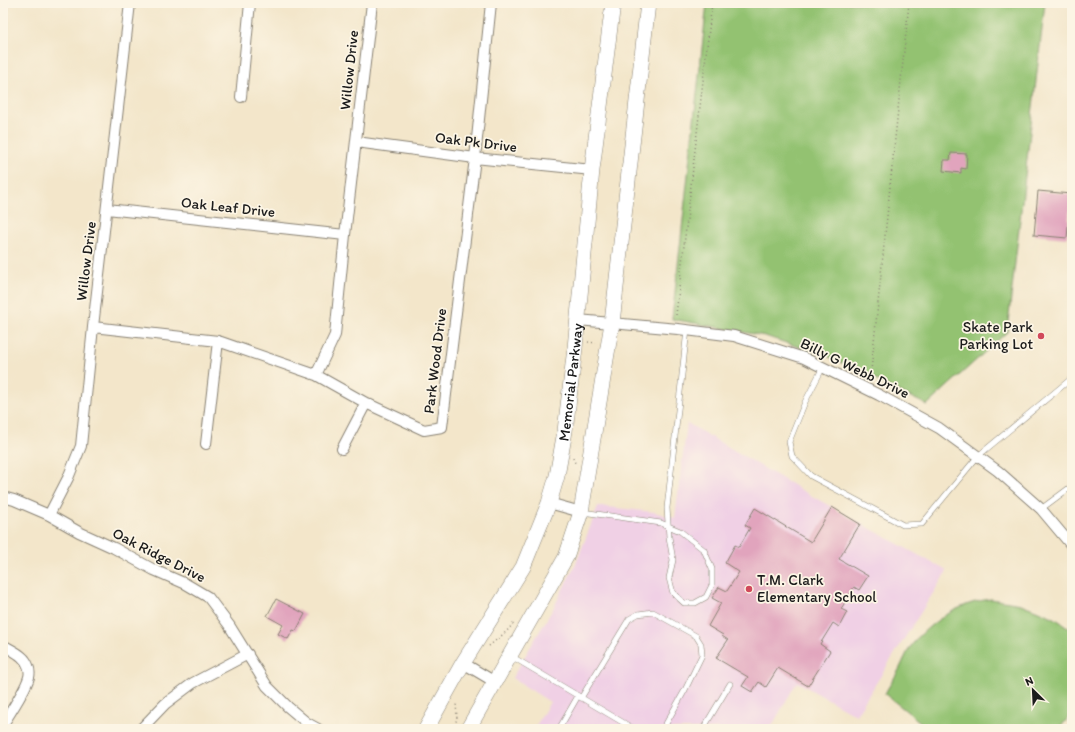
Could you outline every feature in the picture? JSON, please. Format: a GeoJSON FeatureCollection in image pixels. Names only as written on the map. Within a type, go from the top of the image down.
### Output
{"type":"FeatureCollection","features":[{"type":"Feature","properties":{"kind":"street","name":"Willow Drive"},"geometry":{"type":"LineString","coordinates":[[49,515],[68,478],[81,446],[130,3]]}},
{"type":"Feature","properties":{"kind":"street"},"geometry":{"type":"LineString","coordinates":[[241,97],[250,3]]}},
{"type":"Feature","properties":{"kind":"street","name":"Willow Drive"},"geometry":{"type":"LineString","coordinates":[[316,376],[336,335],[345,235],[372,3]]}},
{"type":"Feature","properties":{"kind":"street","name":"Park Wood Drive"},"geometry":{"type":"LineString","coordinates":[[93,327],[218,341],[316,376],[366,403],[424,430],[442,427],[475,158],[491,3]]}},
{"type":"Feature","properties":{"kind":"street","name":"Memorial Parkway"},"geometry":{"type":"LineString","coordinates":[[426,729],[463,663],[523,567],[549,503],[557,476],[565,430],[578,320],[592,170],[613,3]]}},
{"type":"Feature","properties":{"kind":"street","name":"Memorial Parkway"},"geometry":{"type":"LineString","coordinates":[[468,729],[566,557],[581,512],[612,323],[648,3]]}},
{"type":"Feature","properties":{"kind":"street","name":"Oak Pk Drive"},"geometry":{"type":"LineString","coordinates":[[356,142],[475,158],[592,170]]}},
{"type":"Feature","properties":{"kind":"street","name":"Oak Leaf Drive"},"geometry":{"type":"LineString","coordinates":[[107,209],[345,235]]}},
{"type":"Feature","properties":{"kind":"street","name":"Billy G Webb Drive"},"geometry":{"type":"LineString","coordinates":[[578,320],[734,336],[804,358],[879,395],[939,428],[998,471],[1041,509],[1068,534],[1072,546]]}},
{"type":"Feature","properties":{"kind":"street"},"geometry":{"type":"LineString","coordinates":[[206,444],[218,341]]}},
{"type":"Feature","properties":{"kind":"street"},"geometry":{"type":"LineString","coordinates":[[342,449],[366,403]]}},
{"type":"Feature","properties":{"kind":"street","name":"Oak Ridge Drive"},"geometry":{"type":"LineString","coordinates":[[3,497],[14,500],[49,515],[154,570],[186,584],[208,597],[229,625],[267,686],[288,707],[307,723],[318,729]]}},
{"type":"Feature","properties":{"kind":"street"},"geometry":{"type":"LineString","coordinates":[[549,503],[581,512]]}},
{"type":"Feature","properties":{"kind":"street"},"geometry":{"type":"LineString","coordinates":[[3,645],[23,657],[28,663],[29,671],[29,677],[3,724]]}},
{"type":"Feature","properties":{"kind":"street"},"geometry":{"type":"LineString","coordinates":[[141,729],[165,704],[193,683],[248,654]]}},
{"type":"Feature","properties":{"kind":"street"},"geometry":{"type":"LineString","coordinates":[[463,663],[495,682]]}},
{"type":"Feature","properties":{"kind":"lane"},"geometry":{"type":"LineString","coordinates":[[581,512],[661,523],[669,526],[680,531],[704,550],[712,569],[712,585],[706,597],[695,603],[684,603],[673,593],[669,578],[673,560],[669,526],[667,508],[687,330]]}},
{"type":"Feature","properties":{"kind":"lane"},"geometry":{"type":"LineString","coordinates":[[823,367],[789,442],[792,456],[811,476],[903,525],[922,524],[978,456],[1072,378]]}},
{"type":"Feature","properties":{"kind":"lane"},"geometry":{"type":"LineString","coordinates":[[1041,509],[1072,486]]}},
{"type":"Feature","properties":{"kind":"lane"},"geometry":{"type":"LineString","coordinates":[[559,729],[629,618],[638,614],[653,612],[696,636],[701,644],[702,655],[686,689],[663,729]]}},
{"type":"Feature","properties":{"kind":"lane"},"geometry":{"type":"LineString","coordinates":[[510,656],[634,729]]}},
{"type":"Feature","properties":{"kind":"lane"},"geometry":{"type":"LineString","coordinates":[[703,729],[730,684]]}},
{"type":"Feature","properties":{"kind":"path"},"geometry":{"type":"LineString","coordinates":[[676,315],[712,3]]}},
{"type":"Feature","properties":{"kind":"path"},"geometry":{"type":"LineString","coordinates":[[871,371],[909,3]]}},
{"type":"Feature","properties":{"kind":"shaded area","name":"T.M. Clark Elementary School"},"geometry":{"type":"Polygon","coordinates":[[[687,423],[810,495],[947,571],[856,715],[797,682],[770,729],[534,729],[550,702],[512,678],[554,607],[577,561],[598,506],[654,512],[675,518],[687,423]]]}},
{"type":"Feature","properties":{"kind":"green space"},"geometry":{"type":"Polygon","coordinates":[[[707,3],[1045,3],[1007,332],[927,405],[832,358],[765,336],[672,319],[707,3]]]}},
{"type":"Feature","properties":{"kind":"green space"},"geometry":{"type":"Polygon","coordinates":[[[991,599],[1021,604],[1053,617],[1072,630],[1072,713],[1059,729],[929,729],[885,694],[909,649],[923,633],[940,619],[960,608],[991,599]]]}},
{"type":"Feature","properties":{"kind":"building"},"geometry":{"type":"Polygon","coordinates":[[[951,153],[967,154],[966,169],[961,168],[961,173],[943,171],[944,160],[950,160],[951,153]]]}},
{"type":"Feature","properties":{"kind":"building"},"geometry":{"type":"Polygon","coordinates":[[[1038,191],[1071,194],[1067,238],[1034,235],[1038,191]]]}},
{"type":"Feature","properties":{"kind":"building"},"geometry":{"type":"Polygon","coordinates":[[[832,507],[860,524],[839,559],[868,576],[859,590],[854,587],[841,609],[847,612],[839,627],[833,623],[820,644],[830,651],[808,686],[778,668],[766,687],[759,682],[752,692],[742,686],[748,677],[716,658],[728,640],[722,636],[723,635],[708,626],[721,603],[712,598],[719,587],[727,591],[739,572],[725,563],[735,545],[739,547],[750,528],[745,525],[755,508],[811,542],[832,507]]]}},
{"type":"Feature","properties":{"kind":"building"},"geometry":{"type":"Polygon","coordinates":[[[276,599],[305,614],[296,631],[293,630],[288,639],[278,634],[283,625],[267,616],[276,599]]]}},
{"type":"Feature","properties":{"kind":"place","name":"Skate Park Parking Lot"},"geometry":{"type":"Point","coordinates":[1041,336]}},
{"type":"Feature","properties":{"kind":"place","name":"T.M. Clark Elementary School"},"geometry":{"type":"Point","coordinates":[749,589]}}]}
